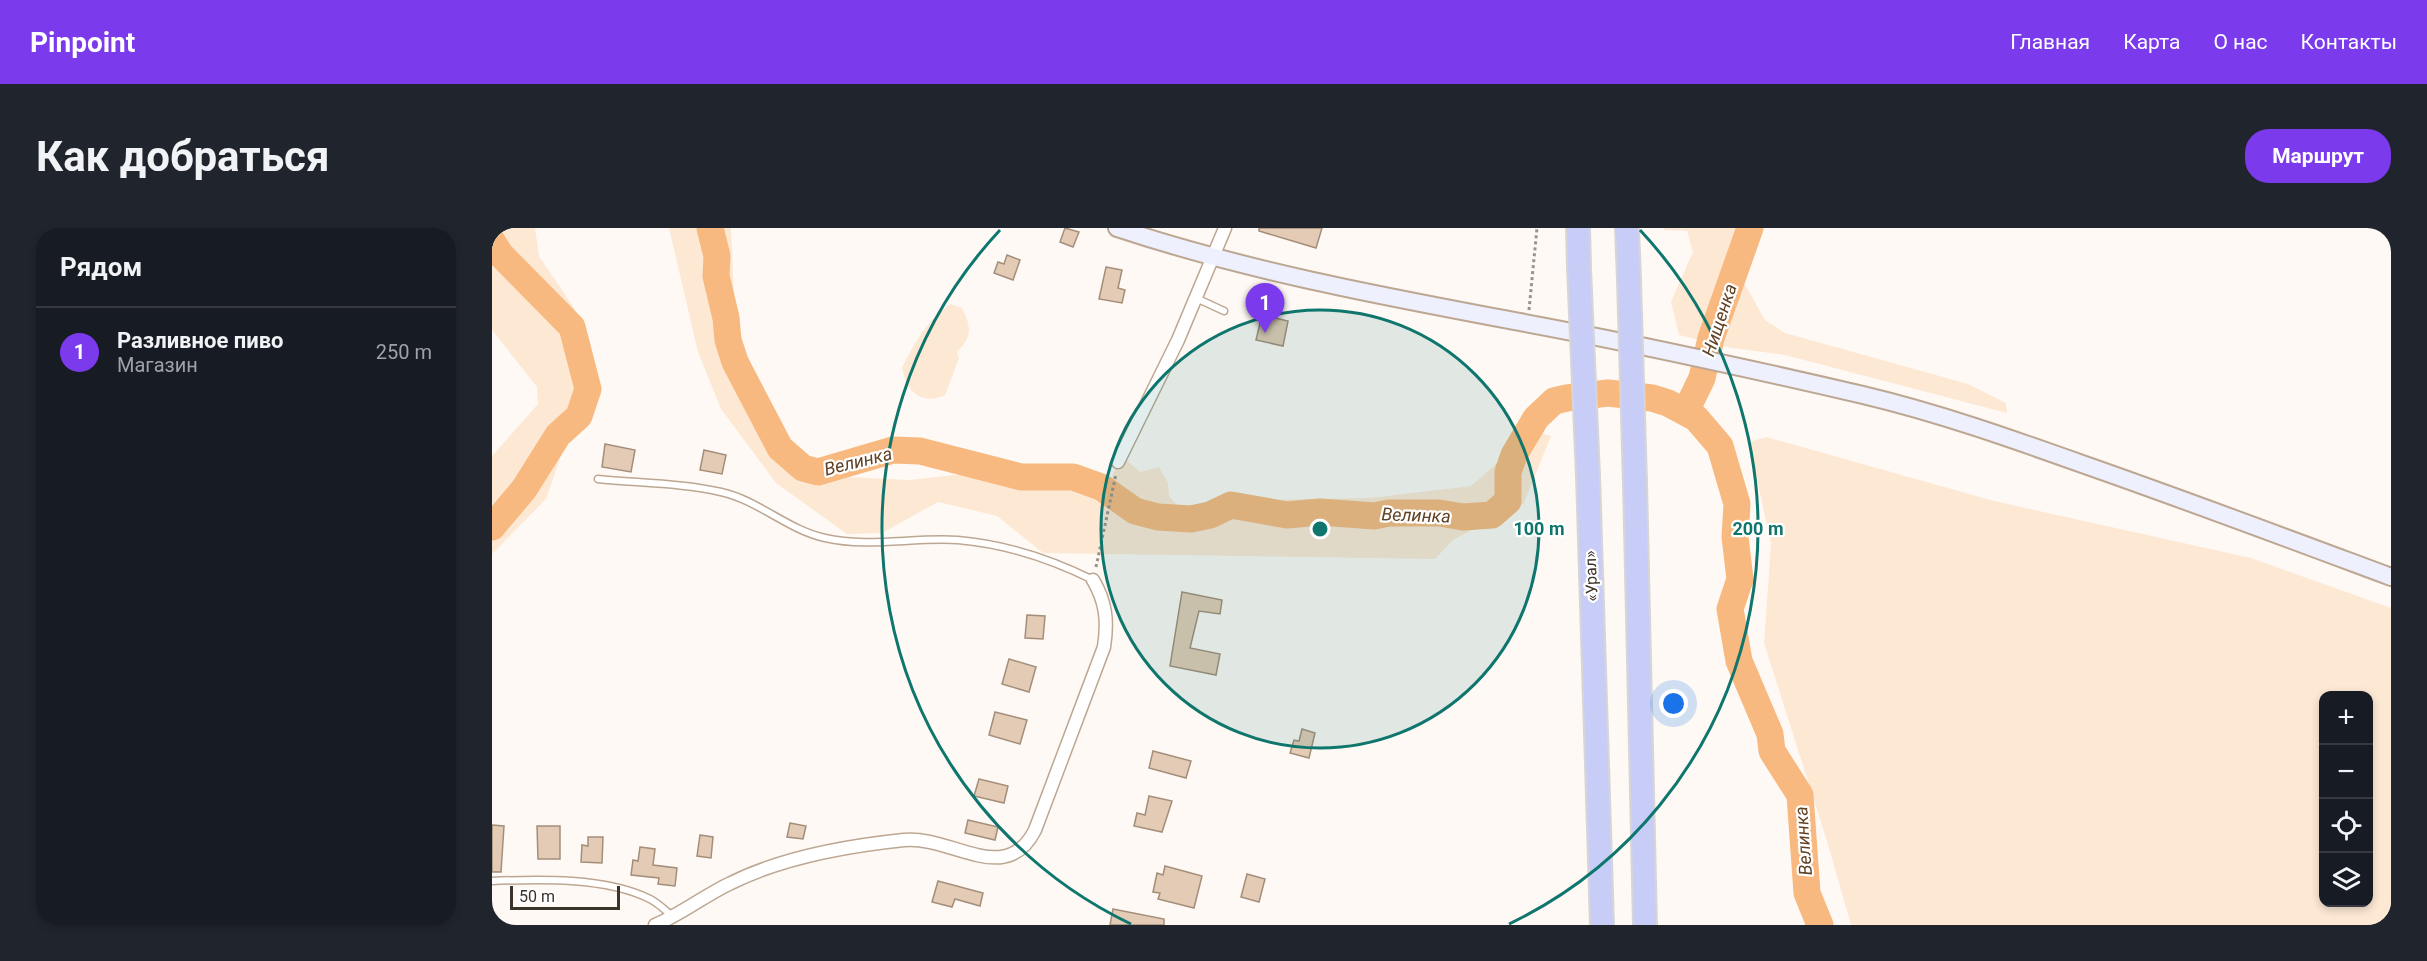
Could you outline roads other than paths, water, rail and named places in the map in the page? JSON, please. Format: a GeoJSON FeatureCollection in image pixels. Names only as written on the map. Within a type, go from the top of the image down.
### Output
{"type":"FeatureCollection","features":[{"type":"Feature","properties":{"kind":"highway","name":"«Урал»"},"geometry":{"type":"LineString","coordinates":[[1578,228],[1602,925]]}},
{"type":"Feature","properties":{"kind":"highway"},"geometry":{"type":"LineString","coordinates":[[1627,228],[1646,925]]}},
{"type":"Feature","properties":{"kind":"street"},"geometry":{"type":"LineString","coordinates":[[1117,228],[1213,259],[1390,298],[1527,323],[1867,396],[1974,426],[2205,507],[2391,577]]}},
{"type":"Feature","properties":{"kind":"street"},"geometry":{"type":"LineString","coordinates":[[1118,462],[1197,298],[1225,228]]}},
{"type":"Feature","properties":{"kind":"street"},"geometry":{"type":"LineString","coordinates":[[655,925],[752,874],[793,860],[848,848],[906,839],[938,843],[993,858],[1008,858],[1020,852],[1035,830],[1104,647],[1107,616],[1101,595],[1093,580]]}},
{"type":"Feature","properties":{"kind":"lane"},"geometry":{"type":"LineString","coordinates":[[1197,298],[1224,311]]}},
{"type":"Feature","properties":{"kind":"lane"},"geometry":{"type":"LineString","coordinates":[[598,479],[721,492],[798,529],[824,538],[863,544],[958,540],[1016,550],[1065,567],[1093,580]]}},
{"type":"Feature","properties":{"kind":"lane"},"geometry":{"type":"LineString","coordinates":[[492,881],[563,880],[631,891],[651,899],[672,916]]}},
{"type":"Feature","properties":{"kind":"waterway","name":"Велинка"},"geometry":{"type":"LineString","coordinates":[[710,228],[717,256],[716,276],[726,318],[728,340],[735,362],[780,448],[803,468],[818,472],[893,450],[920,451],[1021,477],[1073,477],[1101,487],[1135,511],[1158,517],[1191,519],[1210,515],[1231,505],[1287,515],[1320,512],[1374,516],[1389,513],[1439,513],[1463,517],[1492,515],[1508,501],[1508,472],[1514,455],[1536,418],[1554,401],[1608,393],[1652,398],[1668,403],[1696,418],[1720,446],[1737,504],[1735,537],[1740,579],[1730,609],[1739,661],[1770,734],[1772,751],[1800,795],[1807,893],[1820,925]]}},
{"type":"Feature","properties":{"kind":"waterway","name":"Нищенка"},"geometry":{"type":"LineString","coordinates":[[1686,411],[1702,378],[1711,338],[1750,228]]}},
{"type":"Feature","properties":{"kind":"waterway","name":"Велинка"},"geometry":{"type":"LineString","coordinates":[[492,241],[500,254],[572,327],[588,389],[579,416],[558,435],[524,489],[492,527]]}},
{"type":"Feature","properties":{"kind":"place","name":"Разливное пиво"},"geometry":{"type":"Point","coordinates":[1265,333]}}]}
